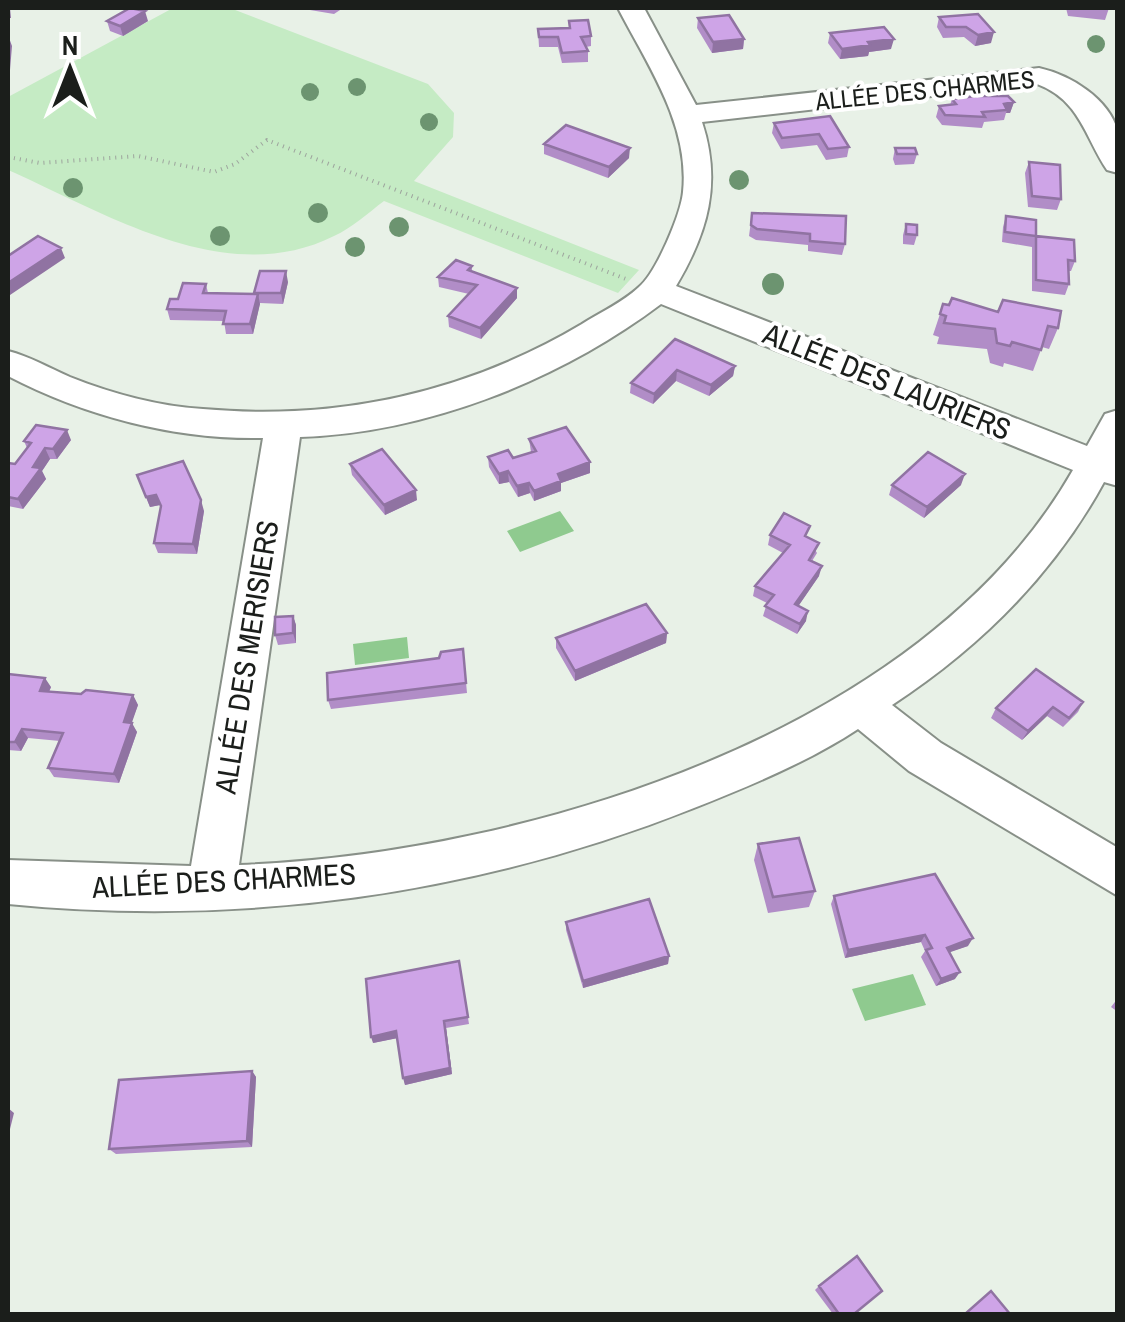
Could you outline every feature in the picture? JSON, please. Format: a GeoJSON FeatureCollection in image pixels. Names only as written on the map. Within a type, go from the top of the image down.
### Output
{"type":"FeatureCollection","features":[{"type":"Feature","properties":{"kind":"street"},"geometry":{"type":"LineString","coordinates":[[8,362],[96,402],[145,414],[283,426],[399,412],[498,382],[579,342],[656,290],[694,217],[699,193],[699,155],[687,115],[631,8]]}},
{"type":"Feature","properties":{"kind":"street","name":"ALLÉE DES CHARMES"},"geometry":{"type":"LineString","coordinates":[[687,115],[1039,76],[1060,80],[1073,90],[1118,164]]}},
{"type":"Feature","properties":{"kind":"street","name":"ALLÉE DES LAURIERS"},"geometry":{"type":"LineString","coordinates":[[656,290],[1108,470]]}},
{"type":"Feature","properties":{"kind":"street","name":"ALLÉE DES CHARMES"},"geometry":{"type":"LineString","coordinates":[[8,882],[96,890],[336,880],[508,850],[698,790],[860,705],[944,646],[1012,585],[1108,470],[1118,423]]}},
{"type":"Feature","properties":{"kind":"street","name":"ALLÉE DES MERISIERS"},"geometry":{"type":"LineString","coordinates":[[212,887],[283,426]]}},
{"type":"Feature","properties":{"kind":"street"},"geometry":{"type":"LineString","coordinates":[[860,705],[925,757],[1109,864]]}},
{"type":"Feature","properties":{"kind":"path"},"geometry":{"type":"LineString","coordinates":[[8,157],[36,164],[142,156],[211,172],[222,170],[267,140],[656,290]]}},
{"type":"Feature","properties":{"kind":"shaded area"},"geometry":{"type":"Polygon","coordinates":[[[173,8],[230,8],[428,84],[454,113],[453,137],[414,181],[639,270],[618,293],[384,201],[341,233],[293,250],[251,255],[209,250],[126,224],[8,170],[8,97],[173,8]]]}},
{"type":"Feature","properties":{"kind":"shaded area"},"geometry":{"type":"Polygon","coordinates":[[[560,511],[574,531],[520,552],[507,531],[560,511]]]}},
{"type":"Feature","properties":{"kind":"shaded area"},"geometry":{"type":"Polygon","coordinates":[[[407,637],[409,658],[355,665],[353,644],[407,637]]]}},
{"type":"Feature","properties":{"kind":"shaded area"},"geometry":{"type":"Polygon","coordinates":[[[913,974],[926,1005],[865,1021],[852,989],[913,974]]]}},
{"type":"Feature","properties":{"kind":"building"},"geometry":{"type":"Polygon","coordinates":[[[130,8],[145,11],[120,26],[107,21],[130,8]]]}},
{"type":"Feature","properties":{"kind":"building"},"geometry":{"type":"Polygon","coordinates":[[[978,14],[994,32],[978,35],[966,27],[946,27],[939,17],[978,14]]]}},
{"type":"Feature","properties":{"kind":"building"},"geometry":{"type":"Polygon","coordinates":[[[729,15],[744,39],[713,42],[698,18],[729,15]]]}},
{"type":"Feature","properties":{"kind":"building"},"geometry":{"type":"Polygon","coordinates":[[[588,20],[591,36],[581,37],[588,51],[562,53],[558,37],[539,37],[538,29],[570,28],[569,21],[588,20]]]}},
{"type":"Feature","properties":{"kind":"building"},"geometry":{"type":"Polygon","coordinates":[[[884,27],[894,39],[842,49],[830,33],[884,27]]]}},
{"type":"Feature","properties":{"kind":"building"},"geometry":{"type":"Polygon","coordinates":[[[1008,96],[1014,102],[1004,104],[1007,110],[982,112],[985,117],[945,115],[939,106],[956,104],[952,99],[1008,96]]]}},
{"type":"Feature","properties":{"kind":"building"},"geometry":{"type":"Polygon","coordinates":[[[830,116],[849,147],[828,149],[819,134],[782,138],[774,123],[830,116]]]}},
{"type":"Feature","properties":{"kind":"building"},"geometry":{"type":"Polygon","coordinates":[[[566,125],[630,148],[609,167],[544,144],[566,125]]]}},
{"type":"Feature","properties":{"kind":"building"},"geometry":{"type":"Polygon","coordinates":[[[895,148],[915,148],[917,154],[897,154],[895,148]]]}},
{"type":"Feature","properties":{"kind":"building"},"geometry":{"type":"Polygon","coordinates":[[[1029,162],[1060,165],[1061,199],[1032,196],[1029,162]]]}},
{"type":"Feature","properties":{"kind":"building"},"geometry":{"type":"Polygon","coordinates":[[[752,213],[846,216],[845,244],[810,241],[810,234],[757,229],[751,225],[752,213]]]}},
{"type":"Feature","properties":{"kind":"building"},"geometry":{"type":"Polygon","coordinates":[[[1006,216],[1036,220],[1036,236],[1005,232],[1006,216]]]}},
{"type":"Feature","properties":{"kind":"building"},"geometry":{"type":"Polygon","coordinates":[[[906,224],[917,225],[917,235],[906,234],[906,224]]]}},
{"type":"Feature","properties":{"kind":"building"},"geometry":{"type":"Polygon","coordinates":[[[38,236],[61,248],[8,283],[8,256],[38,236]]]}},
{"type":"Feature","properties":{"kind":"building"},"geometry":{"type":"Polygon","coordinates":[[[1036,236],[1074,240],[1075,261],[1068,260],[1069,284],[1036,280],[1036,236]]]}},
{"type":"Feature","properties":{"kind":"building"},"geometry":{"type":"Polygon","coordinates":[[[456,260],[472,266],[468,270],[517,288],[480,328],[448,316],[477,285],[438,277],[456,260]]]}},
{"type":"Feature","properties":{"kind":"building"},"geometry":{"type":"Polygon","coordinates":[[[260,271],[286,271],[281,293],[254,293],[260,271]]]}},
{"type":"Feature","properties":{"kind":"building"},"geometry":{"type":"Polygon","coordinates":[[[183,283],[206,284],[203,293],[258,294],[250,324],[223,324],[226,311],[167,309],[170,299],[178,299],[183,283]]]}},
{"type":"Feature","properties":{"kind":"building"},"geometry":{"type":"Polygon","coordinates":[[[952,298],[998,312],[1003,300],[1061,311],[1058,328],[1048,326],[1041,350],[1012,342],[1010,346],[997,343],[995,329],[944,323],[946,316],[940,314],[943,304],[949,305],[952,298]]]}},
{"type":"Feature","properties":{"kind":"building"},"geometry":{"type":"Polygon","coordinates":[[[675,339],[735,366],[711,385],[677,370],[654,394],[631,383],[675,339]]]}},
{"type":"Feature","properties":{"kind":"building"},"geometry":{"type":"Polygon","coordinates":[[[36,425],[67,430],[53,449],[45,448],[33,467],[41,468],[18,499],[8,497],[8,463],[15,464],[31,443],[24,441],[36,425]]]}},
{"type":"Feature","properties":{"kind":"building"},"geometry":{"type":"Polygon","coordinates":[[[566,427],[590,462],[558,474],[561,481],[534,491],[529,483],[517,486],[508,471],[499,474],[488,457],[508,450],[513,458],[536,451],[529,439],[566,427]]]}},
{"type":"Feature","properties":{"kind":"building"},"geometry":{"type":"Polygon","coordinates":[[[382,449],[416,490],[384,505],[350,464],[382,449]]]}},
{"type":"Feature","properties":{"kind":"building"},"geometry":{"type":"Polygon","coordinates":[[[928,452],[965,474],[927,507],[892,485],[928,452]]]}},
{"type":"Feature","properties":{"kind":"building"},"geometry":{"type":"Polygon","coordinates":[[[183,461],[201,500],[193,544],[154,543],[161,506],[156,495],[146,497],[137,475],[183,461]]]}},
{"type":"Feature","properties":{"kind":"building"},"geometry":{"type":"Polygon","coordinates":[[[784,513],[810,526],[805,536],[819,543],[809,560],[822,566],[795,604],[808,611],[800,624],[765,606],[774,595],[755,586],[790,545],[770,535],[784,513]]]}},
{"type":"Feature","properties":{"kind":"building"},"geometry":{"type":"Polygon","coordinates":[[[646,604],[667,633],[575,671],[556,638],[646,604]]]}},
{"type":"Feature","properties":{"kind":"building"},"geometry":{"type":"Polygon","coordinates":[[[293,616],[293,633],[275,635],[275,617],[293,616]]]}},
{"type":"Feature","properties":{"kind":"building"},"geometry":{"type":"Polygon","coordinates":[[[463,649],[466,683],[328,700],[327,673],[439,658],[441,652],[463,649]]]}},
{"type":"Feature","properties":{"kind":"building"},"geometry":{"type":"Polygon","coordinates":[[[1036,669],[1083,702],[1069,718],[1053,707],[1028,731],[996,708],[1036,669]]]}},
{"type":"Feature","properties":{"kind":"building"},"geometry":{"type":"Polygon","coordinates":[[[8,674],[45,678],[40,691],[133,695],[124,722],[132,723],[114,774],[48,768],[63,733],[22,729],[15,742],[8,742],[8,674]]]}},
{"type":"Feature","properties":{"kind":"building"},"geometry":{"type":"Polygon","coordinates":[[[799,838],[815,891],[773,897],[758,844],[799,838]]]}},
{"type":"Feature","properties":{"kind":"building"},"geometry":{"type":"Polygon","coordinates":[[[935,874],[973,938],[947,948],[960,972],[941,979],[926,950],[932,948],[925,935],[848,950],[834,896],[935,874]]]}},
{"type":"Feature","properties":{"kind":"building"},"geometry":{"type":"Polygon","coordinates":[[[649,899],[669,956],[583,981],[566,922],[649,899]]]}},
{"type":"Feature","properties":{"kind":"building"},"geometry":{"type":"Polygon","coordinates":[[[459,961],[468,1017],[444,1021],[450,1068],[403,1078],[396,1031],[371,1037],[366,979],[459,961]]]}},
{"type":"Feature","properties":{"kind":"building"},"geometry":{"type":"Polygon","coordinates":[[[252,1071],[247,1141],[109,1149],[119,1080],[252,1071]]]}},
{"type":"Feature","properties":{"kind":"building"},"geometry":{"type":"Polygon","coordinates":[[[857,1256],[882,1291],[854,1314],[839,1314],[819,1286],[857,1256]]]}},
{"type":"Feature","properties":{"kind":"building"},"geometry":{"type":"Polygon","coordinates":[[[991,1291],[1010,1314],[965,1314],[991,1291]]]}}]}
